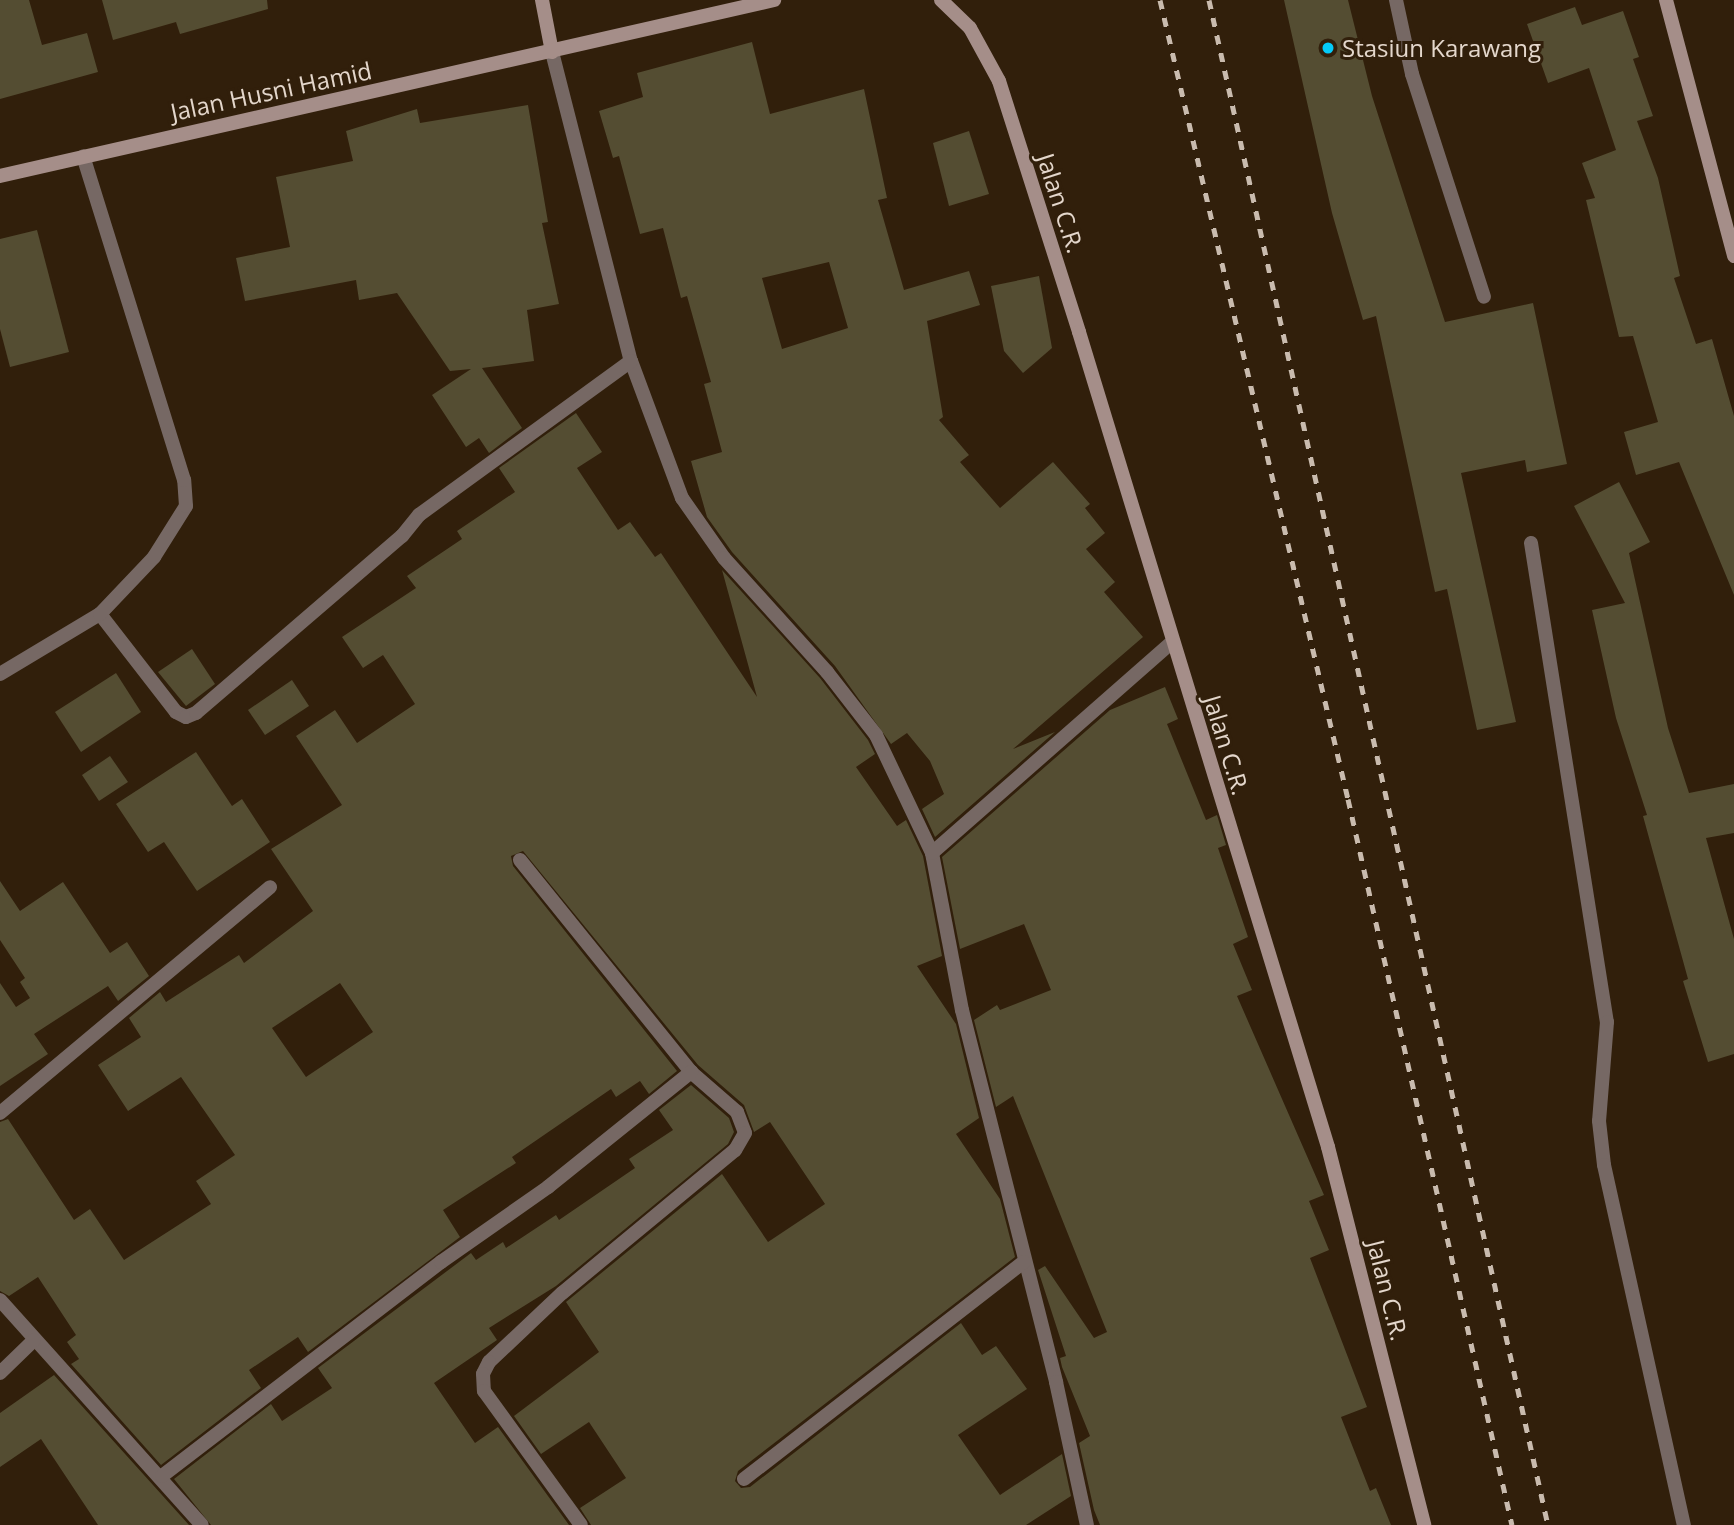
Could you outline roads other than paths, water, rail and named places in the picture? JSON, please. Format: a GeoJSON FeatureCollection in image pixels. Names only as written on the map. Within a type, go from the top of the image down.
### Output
{"type":"FeatureCollection","features":[{"type":"Feature","properties":{"kind":"street"},"geometry":{"type":"LineString","coordinates":[[542,0],[552,52],[631,361],[682,498],[724,558],[827,672],[876,735],[932,853],[962,1010],[1056,1382],[1087,1525]]}},
{"type":"Feature","properties":{"kind":"street"},"geometry":{"type":"LineString","coordinates":[[552,52],[774,0]]}},
{"type":"Feature","properties":{"kind":"street"},"geometry":{"type":"LineString","coordinates":[[1396,0],[1412,74],[1484,297]]}},
{"type":"Feature","properties":{"kind":"street"},"geometry":{"type":"LineString","coordinates":[[1666,0],[1734,256]]}},
{"type":"Feature","properties":{"kind":"street","name":"Jalan C.R."},"geometry":{"type":"LineString","coordinates":[[947,1],[970,28],[999,81],[1328,1147],[1424,1525]]}},
{"type":"Feature","properties":{"kind":"street","name":"Jalan Husni Hamid"},"geometry":{"type":"LineString","coordinates":[[0,176],[552,52]]}},
{"type":"Feature","properties":{"kind":"street"},"geometry":{"type":"LineString","coordinates":[[0,674],[100,614],[154,557],[186,506],[184,480],[83,156]]}},
{"type":"Feature","properties":{"kind":"street"},"geometry":{"type":"LineString","coordinates":[[100,614],[176,712],[186,717],[196,713],[402,537],[419,515],[631,361]]}},
{"type":"Feature","properties":{"kind":"street"},"geometry":{"type":"LineString","coordinates":[[1531,543],[1607,1022],[1599,1121],[1604,1165],[1684,1525]]}},
{"type":"Feature","properties":{"kind":"street"},"geometry":{"type":"LineString","coordinates":[[932,853],[1172,642]]}},
{"type":"Feature","properties":{"kind":"street"},"geometry":{"type":"LineString","coordinates":[[520,860],[564,920],[691,1072],[737,1112],[744,1124],[741,1141],[562,1293],[489,1362],[483,1374],[484,1391],[581,1525]]}},
{"type":"Feature","properties":{"kind":"street"},"geometry":{"type":"LineString","coordinates":[[0,1113],[270,887]]}},
{"type":"Feature","properties":{"kind":"street"},"geometry":{"type":"LineString","coordinates":[[162,1476],[441,1262],[548,1187],[691,1072]]}},
{"type":"Feature","properties":{"kind":"street"},"geometry":{"type":"LineString","coordinates":[[744,1479],[1024,1262]]}},
{"type":"Feature","properties":{"kind":"street"},"geometry":{"type":"LineString","coordinates":[[0,1300],[162,1476],[202,1525]]}},
{"type":"Feature","properties":{"kind":"street"},"geometry":{"type":"LineString","coordinates":[[0,1373],[34,1340]]}},
{"type":"Feature","properties":{"kind":"railway"},"geometry":{"type":"LineString","coordinates":[[1160,0],[1348,799],[1512,1525]]}},
{"type":"Feature","properties":{"kind":"railway"},"geometry":{"type":"LineString","coordinates":[[1209,0],[1548,1525]]}},
{"type":"Feature","properties":{"kind":"place","name":"Stasiun Karawang"},"geometry":{"type":"Point","coordinates":[1328,48]}}]}
